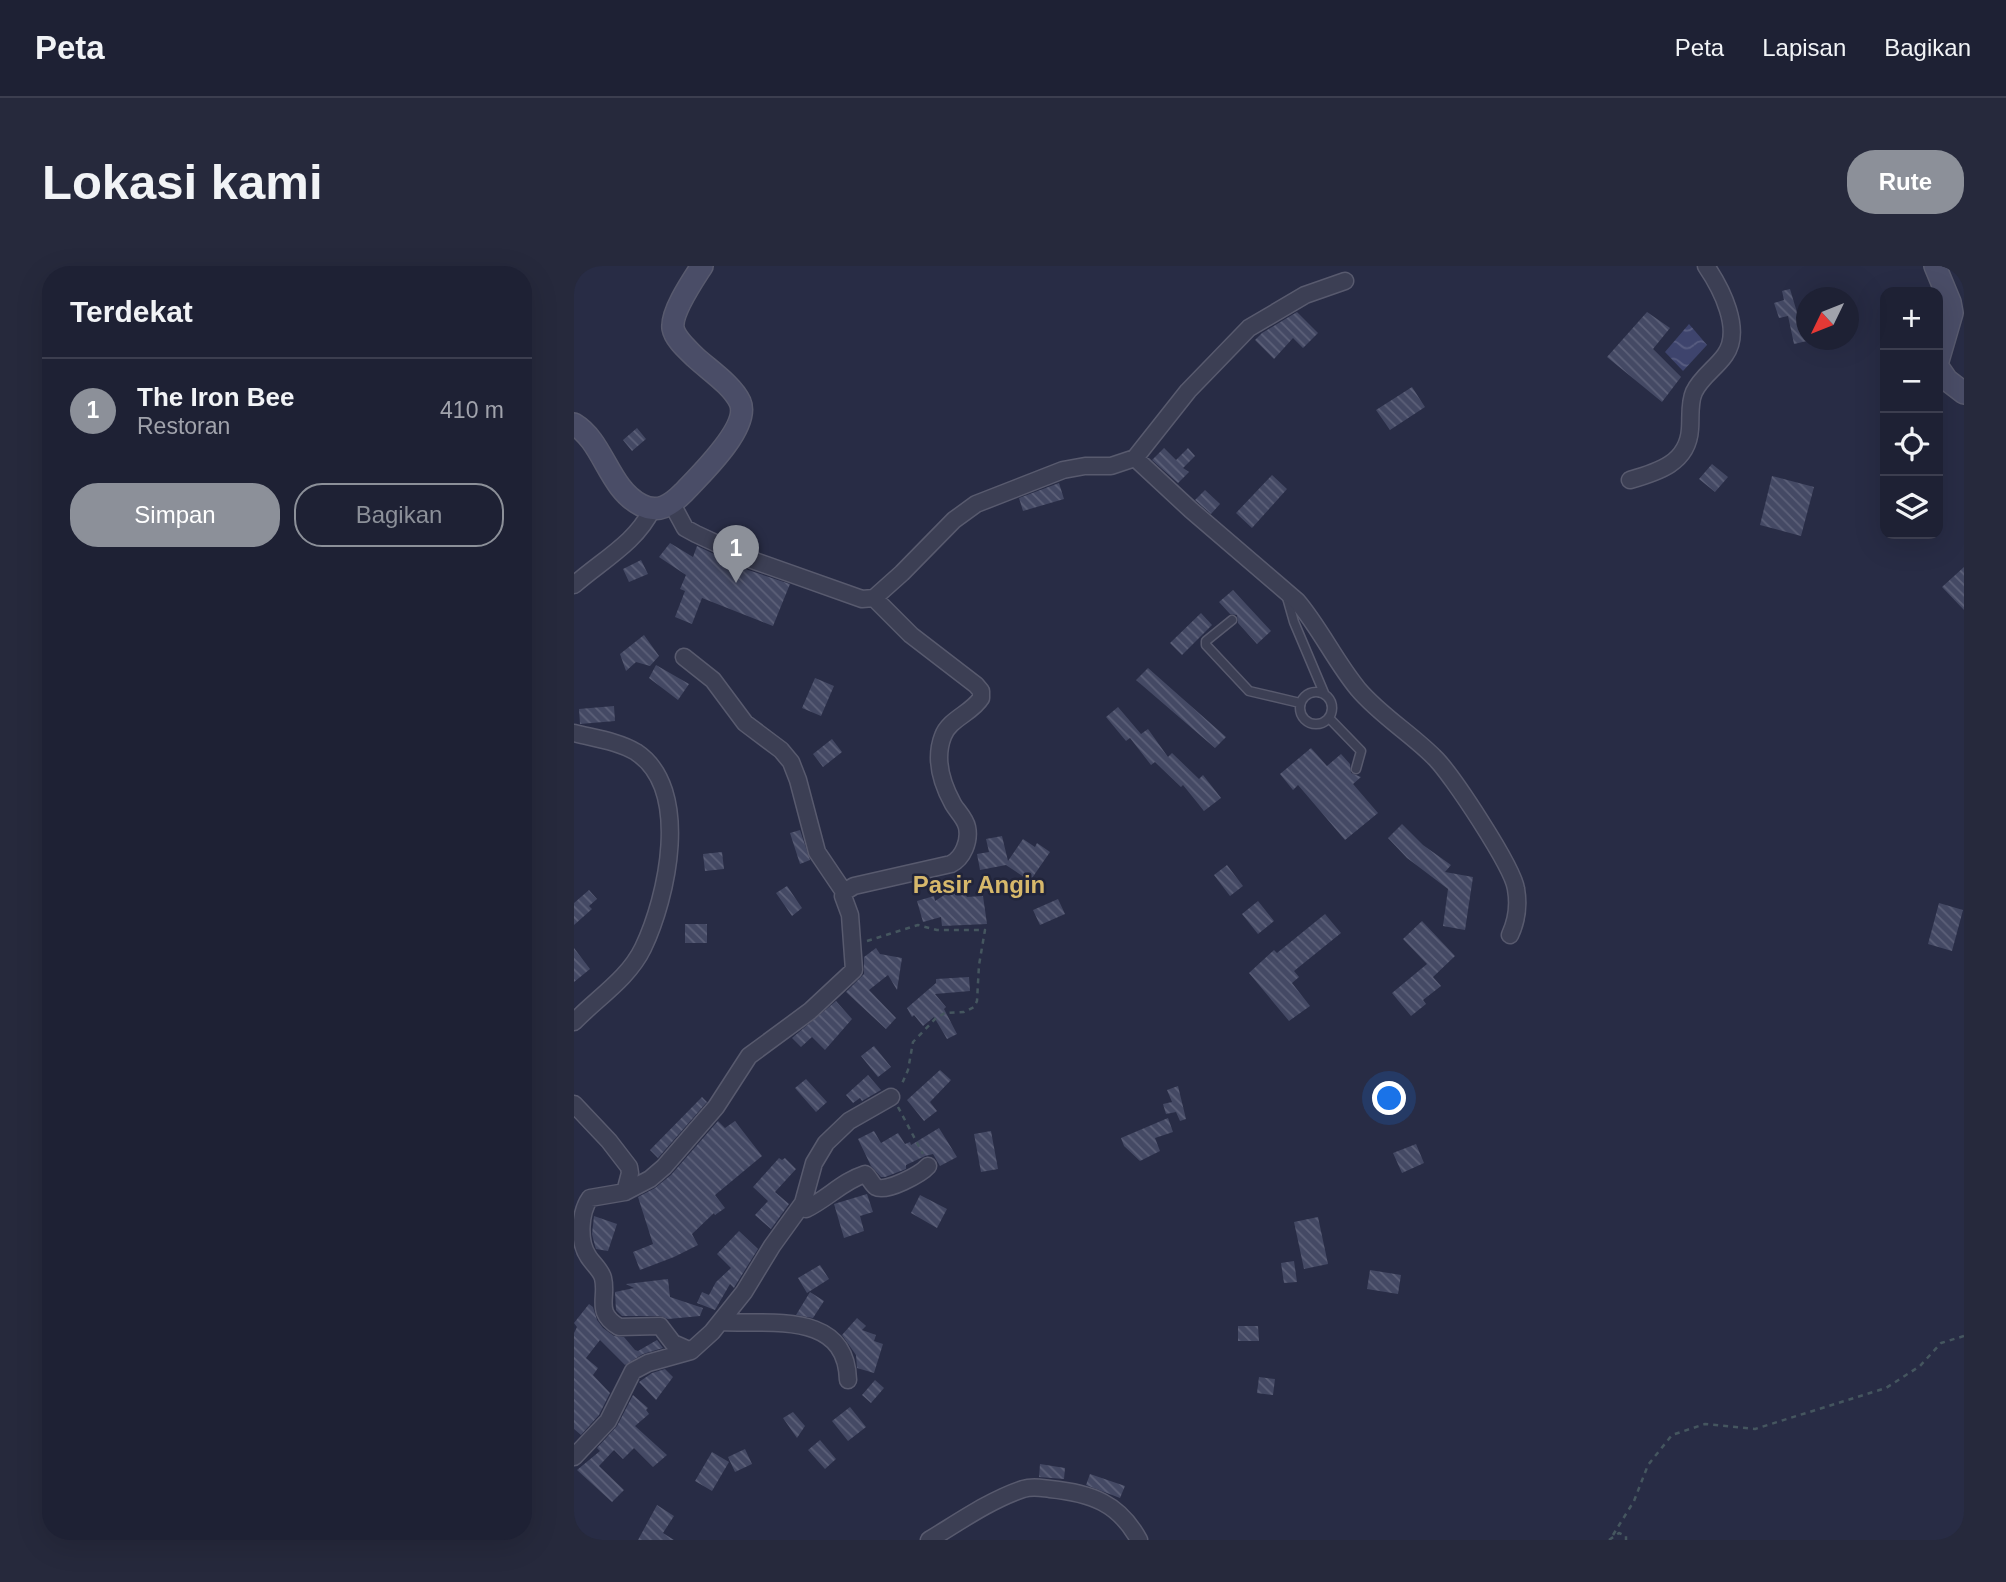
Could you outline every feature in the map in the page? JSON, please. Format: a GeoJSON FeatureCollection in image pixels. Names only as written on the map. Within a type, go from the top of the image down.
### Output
{"type":"FeatureCollection","features":[{"type":"Feature","properties":{"kind":"main road"},"geometry":{"type":"LineString","coordinates":[[574,424],[582,428],[611,473],[628,495],[640,504],[662,507],[724,446],[738,426],[742,407],[735,395],[688,351],[674,331],[673,320],[702,266]]}},
{"type":"Feature","properties":{"kind":"main road"},"geometry":{"type":"LineString","coordinates":[[1935,266],[1952,308],[1950,325],[1942,350]]}},
{"type":"Feature","properties":{"kind":"main road"},"geometry":{"type":"LineString","coordinates":[[1943,374],[1964,393]]}},
{"type":"Feature","properties":{"kind":"street"},"geometry":{"type":"LineString","coordinates":[[1630,480],[1667,468],[1685,449],[1690,437],[1694,393],[1730,347],[1731,326],[1721,290],[1706,266]]}},
{"type":"Feature","properties":{"kind":"street"},"geometry":{"type":"LineString","coordinates":[[574,585],[633,537],[662,507],[685,528],[727,549],[862,599],[874,598],[954,520],[976,504],[1063,470],[1085,466],[1111,466],[1135,458],[1188,391],[1249,328],[1305,295],[1345,281]]}},
{"type":"Feature","properties":{"kind":"street"},"geometry":{"type":"LineString","coordinates":[[1135,458],[1307,612],[1331,653],[1360,691],[1447,770],[1507,864],[1516,887],[1517,918],[1510,935]]}},
{"type":"Feature","properties":{"kind":"street"},"geometry":{"type":"LineString","coordinates":[[844,892],[854,886],[951,864],[960,858],[966,841],[967,827],[943,782],[939,764],[940,747],[947,729],[975,707],[982,695],[976,685],[911,635],[874,598]]}},
{"type":"Feature","properties":{"kind":"street"},"geometry":{"type":"LineString","coordinates":[[684,657],[713,680],[745,723],[781,750],[791,762],[817,852],[844,892],[850,915],[854,970],[810,1011],[749,1056],[716,1107],[664,1167],[650,1179],[625,1192],[588,1199],[583,1213],[582,1242],[586,1254],[603,1278],[602,1299],[606,1313],[619,1326],[660,1326],[673,1343],[691,1351]]}},
{"type":"Feature","properties":{"kind":"street"},"geometry":{"type":"LineString","coordinates":[[574,733],[635,752],[650,766],[661,782],[671,830],[661,894],[643,948],[610,990],[574,1023]]}},
{"type":"Feature","properties":{"kind":"street"},"geometry":{"type":"LineString","coordinates":[[574,1457],[608,1421],[634,1371],[648,1363],[691,1351],[721,1322],[801,1207],[814,1163],[825,1143],[849,1121],[891,1097]]}},
{"type":"Feature","properties":{"kind":"street"},"geometry":{"type":"LineString","coordinates":[[574,1104],[629,1167],[625,1192]]}},
{"type":"Feature","properties":{"kind":"street"},"geometry":{"type":"LineString","coordinates":[[801,1207],[807,1209],[817,1204],[855,1177],[865,1174],[875,1186],[884,1188],[898,1184],[928,1166]]}},
{"type":"Feature","properties":{"kind":"street"},"geometry":{"type":"LineString","coordinates":[[721,1322],[803,1327],[823,1331],[842,1351],[848,1380]]}},
{"type":"Feature","properties":{"kind":"street"},"geometry":{"type":"LineString","coordinates":[[929,1540],[1009,1494],[1034,1487],[1073,1492],[1106,1504],[1127,1520],[1139,1540]]}},
{"type":"Feature","properties":{"kind":"lane"},"geometry":{"type":"LineString","coordinates":[[1285,591],[1294,622],[1324,693],[1333,707],[1329,718],[1320,724],[1309,723],[1301,715],[1300,703],[1307,694],[1318,691],[1324,693]]}},
{"type":"Feature","properties":{"kind":"lane"},"geometry":{"type":"LineString","coordinates":[[1232,620],[1206,641],[1206,645],[1249,691],[1300,703]]}},
{"type":"Feature","properties":{"kind":"lane"},"geometry":{"type":"LineString","coordinates":[[1329,718],[1361,751],[1356,769]]}},
{"type":"Feature","properties":{"kind":"path"},"geometry":{"type":"LineString","coordinates":[[853,946],[918,925],[937,930],[985,930],[977,1001],[974,1007],[971,1010],[945,1013],[936,1018],[913,1042],[905,1079],[891,1097],[904,1116],[928,1166]]}},
{"type":"Feature","properties":{"kind":"path"},"geometry":{"type":"LineString","coordinates":[[1609,1540],[1634,1501],[1648,1465],[1672,1434],[1705,1424],[1755,1429],[1886,1388],[1920,1366],[1941,1343],[1964,1336]]}},
{"type":"Feature","properties":{"kind":"path"},"geometry":{"type":"LineString","coordinates":[[1613,1535],[1621,1533],[1626,1535],[1626,1540]]}},
{"type":"Feature","properties":{"kind":"water"},"geometry":{"type":"Polygon","coordinates":[[[1689,324],[1707,345],[1683,371],[1665,352],[1689,324]]]}},
{"type":"Feature","properties":{"kind":"building"},"geometry":{"type":"Polygon","coordinates":[[[1790,289],[1796,309],[1796,344],[1788,316],[1779,318],[1774,303],[1784,300],[1782,291],[1790,289]]]}},
{"type":"Feature","properties":{"kind":"building"},"geometry":{"type":"Polygon","coordinates":[[[1297,312],[1318,333],[1303,348],[1293,338],[1274,359],[1255,340],[1297,312]]]}},
{"type":"Feature","properties":{"kind":"building"},"geometry":{"type":"Polygon","coordinates":[[[1647,312],[1670,328],[1653,349],[1681,377],[1662,402],[1607,357],[1647,312]]]}},
{"type":"Feature","properties":{"kind":"building"},"geometry":{"type":"Polygon","coordinates":[[[1412,387],[1425,407],[1390,430],[1376,410],[1412,387]]]}},
{"type":"Feature","properties":{"kind":"building"},"geometry":{"type":"Polygon","coordinates":[[[637,428],[646,439],[632,451],[623,440],[637,428]]]}},
{"type":"Feature","properties":{"kind":"building"},"geometry":{"type":"Polygon","coordinates":[[[1164,448],[1176,460],[1188,448],[1195,456],[1183,468],[1189,472],[1178,483],[1152,460],[1164,448]]]}},
{"type":"Feature","properties":{"kind":"building"},"geometry":{"type":"Polygon","coordinates":[[[1712,464],[1728,477],[1715,492],[1699,479],[1712,464]]]}},
{"type":"Feature","properties":{"kind":"building"},"geometry":{"type":"Polygon","coordinates":[[[1272,475],[1287,489],[1252,528],[1236,513],[1272,475]]]}},
{"type":"Feature","properties":{"kind":"building"},"geometry":{"type":"Polygon","coordinates":[[[1772,476],[1814,487],[1801,536],[1760,525],[1772,476]]]}},
{"type":"Feature","properties":{"kind":"building"},"geometry":{"type":"Polygon","coordinates":[[[1059,483],[1064,499],[1023,511],[1019,498],[1059,483]]]}},
{"type":"Feature","properties":{"kind":"building"},"geometry":{"type":"Polygon","coordinates":[[[1205,490],[1220,504],[1211,514],[1195,500],[1205,490]]]}},
{"type":"Feature","properties":{"kind":"building"},"geometry":{"type":"Polygon","coordinates":[[[670,543],[693,557],[697,546],[748,570],[790,584],[773,626],[702,598],[692,624],[675,617],[685,591],[680,589],[686,575],[659,557],[670,543]]]}},
{"type":"Feature","properties":{"kind":"building"},"geometry":{"type":"Polygon","coordinates":[[[641,560],[648,574],[629,582],[623,569],[641,560]]]}},
{"type":"Feature","properties":{"kind":"building"},"geometry":{"type":"Polygon","coordinates":[[[1964,567],[1964,610],[1942,587],[1964,567]]]}},
{"type":"Feature","properties":{"kind":"building"},"geometry":{"type":"Polygon","coordinates":[[[1233,590],[1271,631],[1257,644],[1238,623],[1237,615],[1230,614],[1219,602],[1233,590]]]}},
{"type":"Feature","properties":{"kind":"building"},"geometry":{"type":"Polygon","coordinates":[[[1201,613],[1212,625],[1182,655],[1170,643],[1201,613]]]}},
{"type":"Feature","properties":{"kind":"building"},"geometry":{"type":"Polygon","coordinates":[[[644,635],[659,656],[650,666],[636,662],[626,671],[620,654],[644,635]]]}},
{"type":"Feature","properties":{"kind":"building"},"geometry":{"type":"Polygon","coordinates":[[[656,665],[689,684],[678,700],[649,678],[656,665]]]}},
{"type":"Feature","properties":{"kind":"building"},"geometry":{"type":"Polygon","coordinates":[[[1148,668],[1226,737],[1215,748],[1136,680],[1148,668]]]}},
{"type":"Feature","properties":{"kind":"building"},"geometry":{"type":"Polygon","coordinates":[[[815,678],[834,686],[821,716],[802,708],[815,678]]]}},
{"type":"Feature","properties":{"kind":"building"},"geometry":{"type":"Polygon","coordinates":[[[614,706],[615,721],[580,724],[579,709],[614,706]]]}},
{"type":"Feature","properties":{"kind":"building"},"geometry":{"type":"Polygon","coordinates":[[[1118,707],[1141,734],[1148,729],[1168,757],[1172,753],[1199,779],[1203,775],[1221,798],[1204,811],[1183,785],[1181,787],[1155,762],[1151,765],[1130,738],[1126,741],[1106,717],[1118,707]]]}},
{"type":"Feature","properties":{"kind":"building"},"geometry":{"type":"Polygon","coordinates":[[[832,739],[842,752],[823,767],[813,754],[832,739]]]}},
{"type":"Feature","properties":{"kind":"building"},"geometry":{"type":"Polygon","coordinates":[[[1311,748],[1327,766],[1341,754],[1350,764],[1351,773],[1361,777],[1353,784],[1378,813],[1345,840],[1298,785],[1293,790],[1280,774],[1311,748]]]}},
{"type":"Feature","properties":{"kind":"building"},"geometry":{"type":"Polygon","coordinates":[[[1402,824],[1423,845],[1451,865],[1445,872],[1473,877],[1465,930],[1443,926],[1448,889],[1407,858],[1388,838],[1402,824]]]}},
{"type":"Feature","properties":{"kind":"building"},"geometry":{"type":"Polygon","coordinates":[[[800,830],[810,860],[800,864],[790,833],[800,830]]]}},
{"type":"Feature","properties":{"kind":"building"},"geometry":{"type":"Polygon","coordinates":[[[1002,836],[1008,861],[1023,839],[1035,847],[1037,843],[1050,852],[1030,881],[1006,865],[980,870],[977,854],[989,852],[986,839],[1002,836]]]}},
{"type":"Feature","properties":{"kind":"building"},"geometry":{"type":"Polygon","coordinates":[[[722,852],[724,869],[705,871],[703,854],[722,852]]]}},
{"type":"Feature","properties":{"kind":"building"},"geometry":{"type":"Polygon","coordinates":[[[1227,865],[1243,886],[1230,896],[1214,875],[1227,865]]]}},
{"type":"Feature","properties":{"kind":"building"},"geometry":{"type":"Polygon","coordinates":[[[960,885],[967,897],[983,896],[987,924],[942,926],[941,917],[923,922],[917,901],[934,896],[935,901],[960,885]]]}},
{"type":"Feature","properties":{"kind":"building"},"geometry":{"type":"Polygon","coordinates":[[[787,886],[802,908],[792,916],[776,893],[787,886]]]}},
{"type":"Feature","properties":{"kind":"building"},"geometry":{"type":"Polygon","coordinates":[[[589,890],[597,899],[589,906],[592,909],[574,925],[574,903],[589,890]]]}},
{"type":"Feature","properties":{"kind":"building"},"geometry":{"type":"Polygon","coordinates":[[[1058,899],[1065,914],[1040,925],[1033,910],[1058,899]]]}},
{"type":"Feature","properties":{"kind":"building"},"geometry":{"type":"Polygon","coordinates":[[[1258,901],[1274,921],[1258,934],[1242,914],[1258,901]]]}},
{"type":"Feature","properties":{"kind":"building"},"geometry":{"type":"Polygon","coordinates":[[[1939,903],[1963,910],[1952,951],[1928,944],[1939,903]]]}},
{"type":"Feature","properties":{"kind":"building"},"geometry":{"type":"Polygon","coordinates":[[[1325,914],[1341,933],[1294,971],[1299,977],[1292,983],[1310,1006],[1289,1021],[1249,973],[1274,950],[1277,953],[1325,914]]]}},
{"type":"Feature","properties":{"kind":"building"},"geometry":{"type":"Polygon","coordinates":[[[1422,921],[1455,956],[1433,977],[1441,986],[1423,1000],[1426,1004],[1411,1016],[1392,993],[1427,964],[1403,939],[1422,921]]]}},
{"type":"Feature","properties":{"kind":"building"},"geometry":{"type":"Polygon","coordinates":[[[685,924],[707,924],[707,943],[685,943],[685,924]]]}},
{"type":"Feature","properties":{"kind":"building"},"geometry":{"type":"Polygon","coordinates":[[[574,948],[590,969],[574,982],[574,948]]]}},
{"type":"Feature","properties":{"kind":"building"},"geometry":{"type":"Polygon","coordinates":[[[876,948],[880,954],[902,958],[897,990],[888,975],[869,990],[896,1018],[886,1029],[846,992],[864,974],[864,957],[876,948]]]}},
{"type":"Feature","properties":{"kind":"building"},"geometry":{"type":"Polygon","coordinates":[[[969,977],[970,991],[935,994],[946,1007],[944,1009],[957,1034],[947,1039],[934,1017],[923,1026],[914,1015],[912,1017],[907,1008],[936,983],[936,979],[969,977]]]}},
{"type":"Feature","properties":{"kind":"building"},"geometry":{"type":"Polygon","coordinates":[[[836,1001],[852,1019],[825,1050],[812,1037],[801,1047],[792,1038],[836,1001]]]}},
{"type":"Feature","properties":{"kind":"building"},"geometry":{"type":"Polygon","coordinates":[[[874,1046],[891,1067],[878,1077],[861,1056],[874,1046]]]}},
{"type":"Feature","properties":{"kind":"building"},"geometry":{"type":"Polygon","coordinates":[[[940,1070],[951,1080],[930,1102],[937,1111],[924,1121],[907,1100],[940,1070]]]}},
{"type":"Feature","properties":{"kind":"building"},"geometry":{"type":"Polygon","coordinates":[[[868,1075],[881,1090],[853,1103],[846,1095],[868,1075]]]}},
{"type":"Feature","properties":{"kind":"building"},"geometry":{"type":"Polygon","coordinates":[[[806,1079],[827,1102],[816,1112],[795,1088],[806,1079]]]}},
{"type":"Feature","properties":{"kind":"building"},"geometry":{"type":"Polygon","coordinates":[[[1178,1086],[1186,1119],[1180,1121],[1176,1112],[1166,1114],[1163,1104],[1172,1102],[1167,1090],[1178,1086]]]}},
{"type":"Feature","properties":{"kind":"building"},"geometry":{"type":"Polygon","coordinates":[[[702,1097],[707,1102],[658,1158],[650,1150],[702,1097]]]}},
{"type":"Feature","properties":{"kind":"building"},"geometry":{"type":"Polygon","coordinates":[[[1168,1118],[1173,1132],[1155,1138],[1160,1151],[1140,1161],[1124,1146],[1121,1138],[1168,1118]]]}},
{"type":"Feature","properties":{"kind":"building"},"geometry":{"type":"Polygon","coordinates":[[[718,1121],[725,1128],[735,1121],[762,1156],[715,1195],[725,1208],[715,1215],[714,1213],[692,1234],[698,1245],[640,1270],[633,1252],[653,1244],[638,1197],[671,1175],[718,1121]]]}},
{"type":"Feature","properties":{"kind":"building"},"geometry":{"type":"Polygon","coordinates":[[[939,1128],[957,1157],[940,1166],[933,1154],[925,1156],[906,1165],[906,1169],[885,1177],[881,1177],[871,1166],[858,1139],[874,1131],[881,1143],[898,1133],[905,1144],[910,1142],[911,1145],[939,1128]]]}},
{"type":"Feature","properties":{"kind":"building"},"geometry":{"type":"Polygon","coordinates":[[[991,1131],[998,1169],[981,1172],[974,1134],[991,1131]]]}},
{"type":"Feature","properties":{"kind":"building"},"geometry":{"type":"Polygon","coordinates":[[[1416,1144],[1424,1163],[1402,1173],[1393,1153],[1416,1144]]]}},
{"type":"Feature","properties":{"kind":"building"},"geometry":{"type":"Polygon","coordinates":[[[779,1158],[785,1158],[796,1169],[775,1192],[789,1204],[771,1229],[755,1215],[768,1201],[753,1187],[779,1158]]]}},
{"type":"Feature","properties":{"kind":"building"},"geometry":{"type":"Polygon","coordinates":[[[867,1194],[873,1212],[860,1216],[864,1231],[844,1238],[834,1204],[867,1194]]]}},
{"type":"Feature","properties":{"kind":"building"},"geometry":{"type":"Polygon","coordinates":[[[920,1195],[947,1209],[937,1228],[911,1213],[920,1195]]]}},
{"type":"Feature","properties":{"kind":"building"},"geometry":{"type":"Polygon","coordinates":[[[594,1216],[617,1224],[608,1251],[596,1249],[592,1234],[594,1216]]]}},
{"type":"Feature","properties":{"kind":"building"},"geometry":{"type":"Polygon","coordinates":[[[1318,1217],[1328,1264],[1304,1269],[1294,1222],[1318,1217]]]}},
{"type":"Feature","properties":{"kind":"building"},"geometry":{"type":"Polygon","coordinates":[[[739,1231],[758,1249],[734,1288],[730,1284],[715,1310],[697,1303],[702,1292],[709,1295],[716,1282],[731,1268],[717,1254],[739,1231]]]}},
{"type":"Feature","properties":{"kind":"building"},"geometry":{"type":"Polygon","coordinates":[[[1294,1261],[1297,1282],[1284,1283],[1281,1263],[1294,1261]]]}},
{"type":"Feature","properties":{"kind":"building"},"geometry":{"type":"Polygon","coordinates":[[[820,1265],[829,1279],[807,1293],[798,1278],[820,1265]]]}},
{"type":"Feature","properties":{"kind":"building"},"geometry":{"type":"Polygon","coordinates":[[[1370,1270],[1401,1275],[1398,1294],[1367,1289],[1370,1270]]]}},
{"type":"Feature","properties":{"kind":"building"},"geometry":{"type":"Polygon","coordinates":[[[668,1279],[670,1297],[703,1308],[700,1316],[668,1319],[660,1316],[622,1316],[616,1310],[615,1292],[634,1288],[626,1284],[668,1279]]]}},
{"type":"Feature","properties":{"kind":"building"},"geometry":{"type":"Polygon","coordinates":[[[810,1292],[824,1301],[813,1318],[796,1315],[810,1292]]]}},
{"type":"Feature","properties":{"kind":"building"},"geometry":{"type":"Polygon","coordinates":[[[589,1304],[603,1328],[614,1336],[624,1337],[635,1350],[638,1351],[657,1340],[663,1348],[643,1354],[625,1365],[600,1340],[586,1358],[598,1368],[593,1375],[610,1393],[599,1415],[581,1435],[574,1429],[574,1333],[577,1327],[574,1323],[589,1304]]]}},
{"type":"Feature","properties":{"kind":"building"},"geometry":{"type":"Polygon","coordinates":[[[857,1318],[866,1326],[862,1330],[876,1335],[874,1341],[883,1344],[874,1373],[857,1368],[856,1355],[842,1335],[857,1318]]]}},
{"type":"Feature","properties":{"kind":"building"},"geometry":{"type":"Polygon","coordinates":[[[1238,1326],[1258,1326],[1259,1341],[1238,1341],[1238,1326]]]}},
{"type":"Feature","properties":{"kind":"building"},"geometry":{"type":"Polygon","coordinates":[[[665,1369],[673,1377],[656,1400],[639,1382],[652,1373],[665,1369]]]}},
{"type":"Feature","properties":{"kind":"building"},"geometry":{"type":"Polygon","coordinates":[[[1259,1377],[1275,1379],[1273,1395],[1257,1393],[1259,1377]]]}},
{"type":"Feature","properties":{"kind":"building"},"geometry":{"type":"Polygon","coordinates":[[[875,1380],[884,1388],[871,1403],[862,1395],[875,1380]]]}},
{"type":"Feature","properties":{"kind":"building"},"geometry":{"type":"Polygon","coordinates":[[[633,1395],[648,1408],[646,1410],[649,1414],[635,1426],[667,1455],[653,1467],[634,1448],[623,1459],[614,1450],[599,1466],[624,1490],[612,1502],[577,1470],[600,1451],[597,1448],[617,1426],[633,1395]]]}},
{"type":"Feature","properties":{"kind":"building"},"geometry":{"type":"Polygon","coordinates":[[[850,1407],[866,1427],[848,1441],[832,1421],[850,1407]]]}},
{"type":"Feature","properties":{"kind":"building"},"geometry":{"type":"Polygon","coordinates":[[[793,1412],[805,1426],[797,1438],[783,1418],[793,1412]]]}},
{"type":"Feature","properties":{"kind":"building"},"geometry":{"type":"Polygon","coordinates":[[[820,1440],[836,1459],[825,1469],[808,1450],[820,1440]]]}},
{"type":"Feature","properties":{"kind":"building"},"geometry":{"type":"Polygon","coordinates":[[[745,1449],[752,1464],[735,1472],[728,1457],[745,1449]]]}},
{"type":"Feature","properties":{"kind":"building"},"geometry":{"type":"Polygon","coordinates":[[[712,1452],[729,1462],[712,1491],[695,1481],[712,1452]]]}},
{"type":"Feature","properties":{"kind":"building"},"geometry":{"type":"Polygon","coordinates":[[[1040,1464],[1065,1468],[1064,1479],[1039,1477],[1040,1464]]]}},
{"type":"Feature","properties":{"kind":"building"},"geometry":{"type":"Polygon","coordinates":[[[1090,1474],[1125,1486],[1120,1498],[1086,1485],[1090,1474]]]}},
{"type":"Feature","properties":{"kind":"building"},"geometry":{"type":"Polygon","coordinates":[[[657,1505],[674,1516],[663,1533],[674,1540],[638,1540],[657,1505]]]}},
{"type":"Feature","properties":{"kind":"place","name":"The Iron Bee"},"geometry":{"type":"Point","coordinates":[736,583]}},
{"type":"Feature","properties":{"kind":"district","name":"Pasir Angin"},"geometry":{"type":"Point","coordinates":[979,884]}}]}
